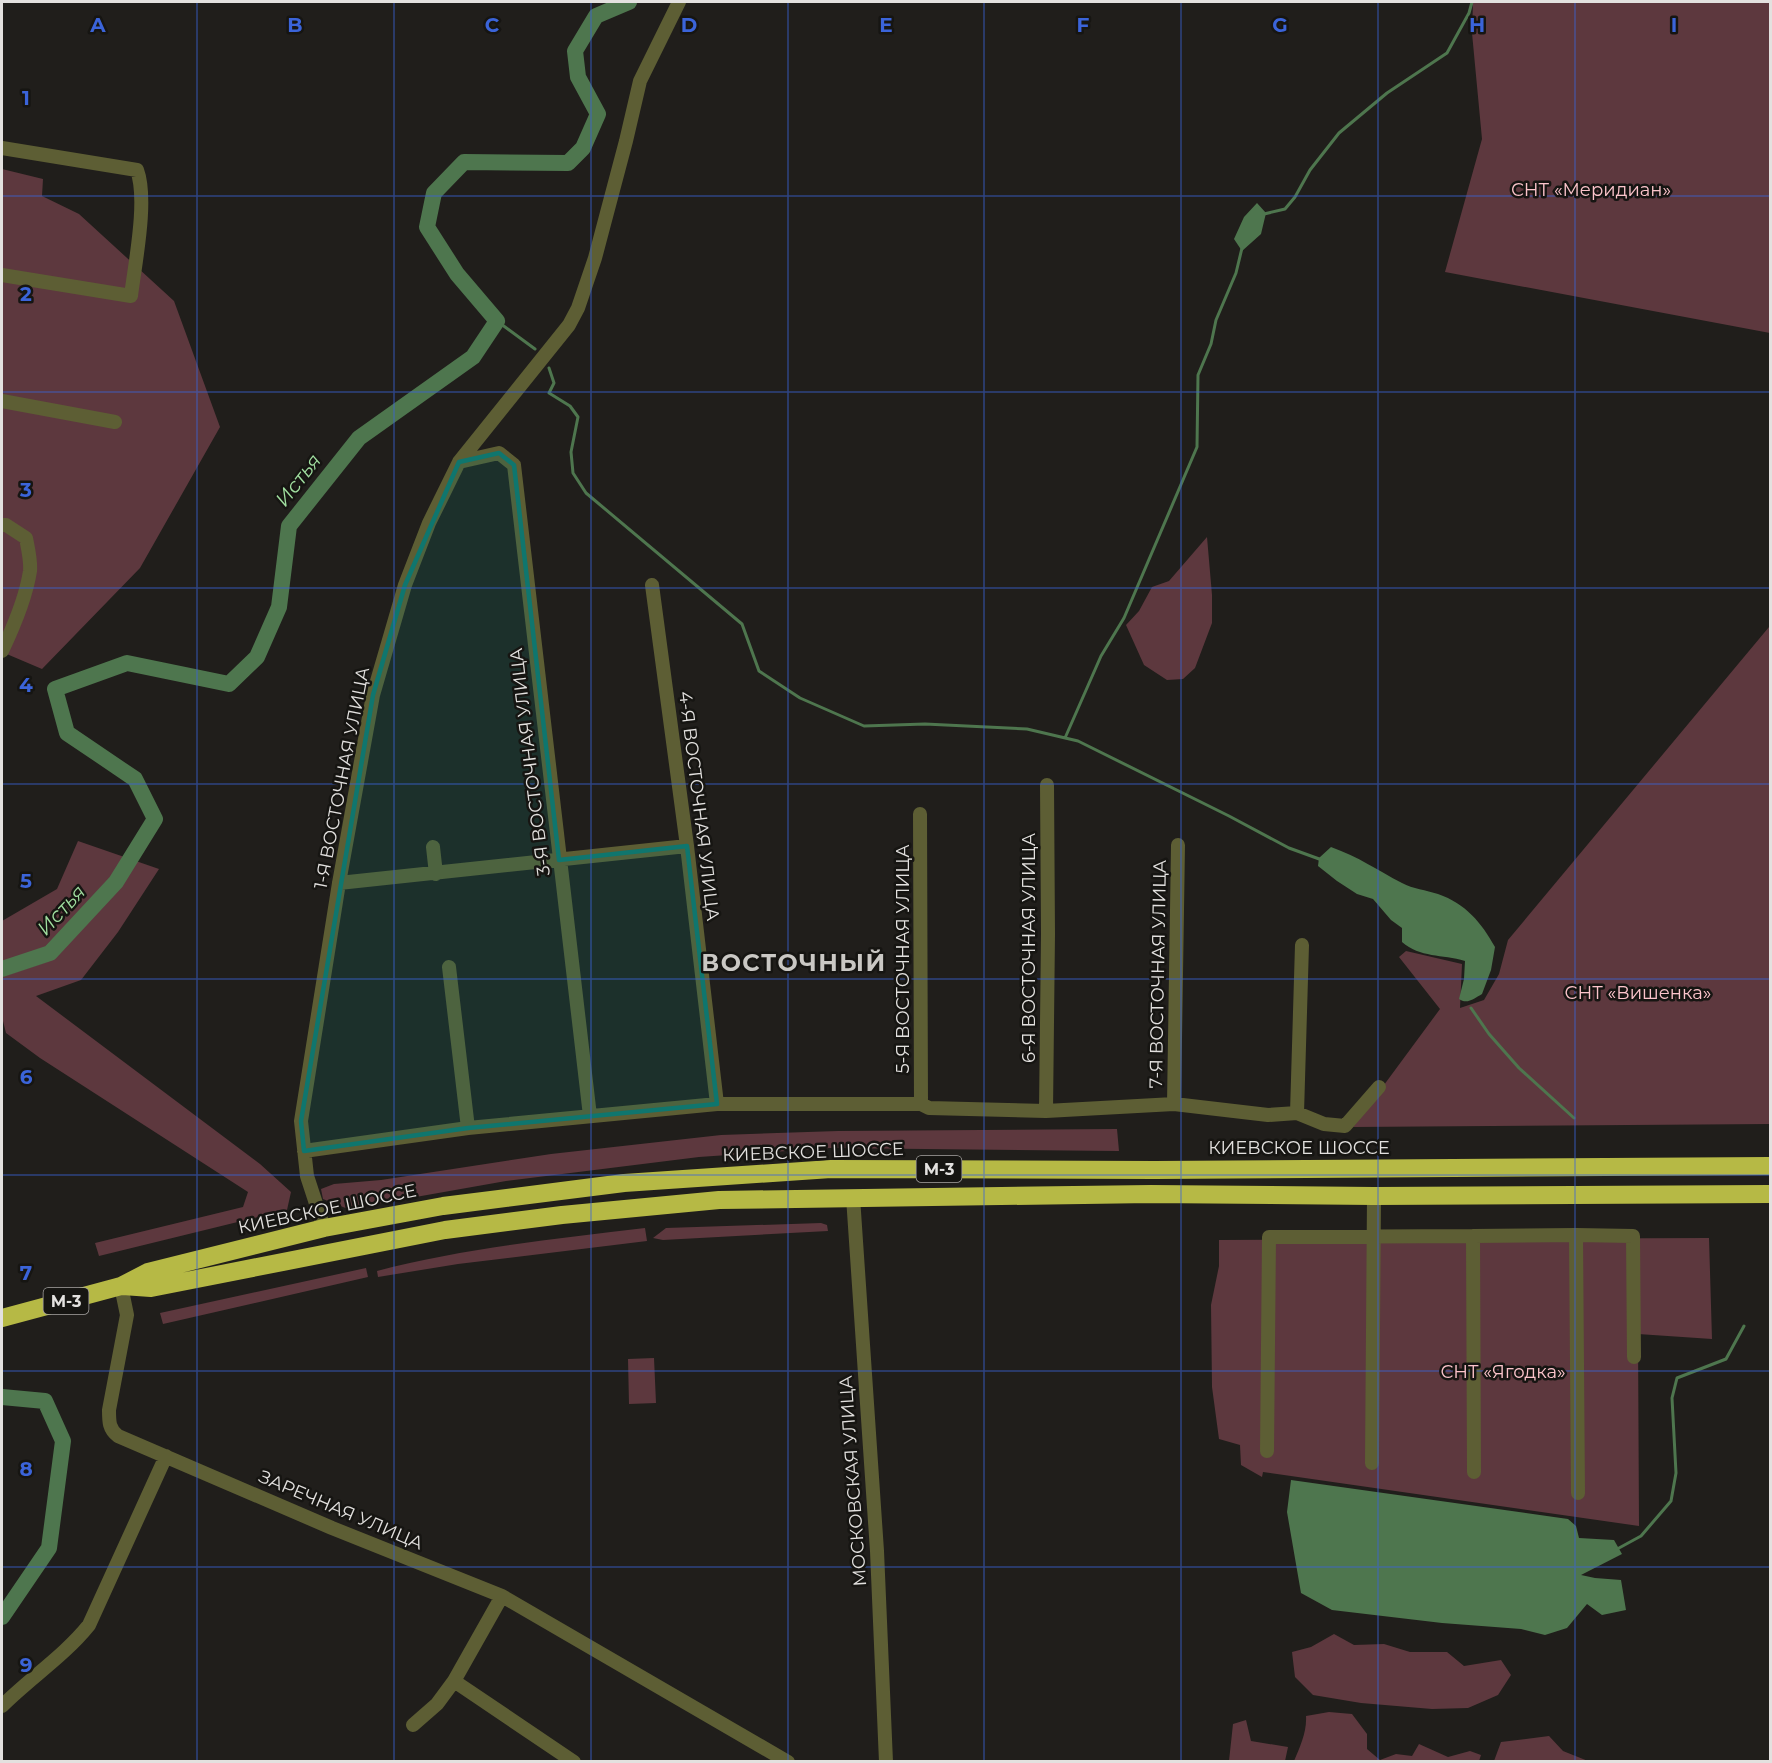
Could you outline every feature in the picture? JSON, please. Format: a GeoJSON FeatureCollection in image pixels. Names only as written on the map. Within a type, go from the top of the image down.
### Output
{"type":"FeatureCollection","features":[{"type":"Feature","properties":{"kind":"highway","name":"КИЕВСКОЕ ШОССЕ"},"geometry":{"type":"LineString","coordinates":[[6,1317],[121,1286],[148,1272],[324,1228],[442,1206],[645,1181],[831,1169],[1167,1170],[1770,1166]]}},
{"type":"Feature","properties":{"kind":"highway"},"geometry":{"type":"LineString","coordinates":[[645,1181],[634,1190],[634,1198],[649,1206]]}},
{"type":"Feature","properties":{"kind":"highway","name":"КИЕВСКОЕ ШОССЕ"},"geometry":{"type":"LineString","coordinates":[[121,1286],[151,1288],[445,1230],[719,1200],[1139,1194],[1374,1196],[1770,1194]]}},
{"type":"Feature","properties":{"kind":"street","name":"1-Я ВОСТОЧНАЯ УЛИЦА"},"geometry":{"type":"LineString","coordinates":[[324,1228],[307,1176],[301,1121],[339,884],[373,695],[405,585],[429,523],[459,462],[569,325],[595,258],[626,141],[639,81],[679,2]]}},
{"type":"Feature","properties":{"kind":"street"},"geometry":{"type":"LineString","coordinates":[[2,148],[137,170],[140,178],[141,206],[131,296],[2,275]]}},
{"type":"Feature","properties":{"kind":"street"},"geometry":{"type":"LineString","coordinates":[[2,401],[116,422]]}},
{"type":"Feature","properties":{"kind":"street","name":"3-Я ВОСТОЧНАЯ УЛИЦА"},"geometry":{"type":"LineString","coordinates":[[459,462],[499,453],[514,465],[590,1116]]}},
{"type":"Feature","properties":{"kind":"street"},"geometry":{"type":"LineString","coordinates":[[2,525],[6,525],[26,538],[30,558],[29,573],[14,625],[2,651]]}},
{"type":"Feature","properties":{"kind":"street","name":"4-Я ВОСТОЧНАЯ УЛИЦА"},"geometry":{"type":"LineString","coordinates":[[652,585],[687,846],[717,1104]]}},
{"type":"Feature","properties":{"kind":"street","name":"6-Я ВОСТОЧНАЯ УЛИЦА"},"geometry":{"type":"LineString","coordinates":[[1046,1112],[1047,785]]}},
{"type":"Feature","properties":{"kind":"street","name":"5-Я ВОСТОЧНАЯ УЛИЦА"},"geometry":{"type":"LineString","coordinates":[[920,814],[921,1104]]}},
{"type":"Feature","properties":{"kind":"street","name":"7-Я ВОСТОЧНАЯ УЛИЦА"},"geometry":{"type":"LineString","coordinates":[[1174,1104],[1178,845]]}},
{"type":"Feature","properties":{"kind":"street"},"geometry":{"type":"LineString","coordinates":[[339,884],[687,846]]}},
{"type":"Feature","properties":{"kind":"street"},"geometry":{"type":"LineString","coordinates":[[433,847],[436,874]]}},
{"type":"Feature","properties":{"kind":"street"},"geometry":{"type":"LineString","coordinates":[[1297,1113],[1302,945]]}},
{"type":"Feature","properties":{"kind":"street"},"geometry":{"type":"LineString","coordinates":[[449,967],[468,1128]]}},
{"type":"Feature","properties":{"kind":"street"},"geometry":{"type":"LineString","coordinates":[[304,1151],[468,1128],[717,1104],[921,1104],[929,1108],[1046,1112],[1174,1104],[1268,1115],[1297,1113],[1324,1124],[1345,1126],[1379,1087]]}},
{"type":"Feature","properties":{"kind":"street"},"geometry":{"type":"LineString","coordinates":[[1372,1462],[1374,1196]]}},
{"type":"Feature","properties":{"kind":"street","name":"МОСКОВСКАЯ УЛИЦА"},"geometry":{"type":"LineString","coordinates":[[854,1197],[876,1551],[886,1761]]}},
{"type":"Feature","properties":{"kind":"street"},"geometry":{"type":"LineString","coordinates":[[1576,1235],[1578,1493]]}},
{"type":"Feature","properties":{"kind":"street"},"geometry":{"type":"LineString","coordinates":[[1473,1236],[1474,1472]]}},
{"type":"Feature","properties":{"kind":"street"},"geometry":{"type":"LineString","coordinates":[[1268,1451],[1269,1237],[1634,1236],[1634,1357]]}},
{"type":"Feature","properties":{"kind":"street","name":"ЗАРЕЧНАЯ УЛИЦА"},"geometry":{"type":"LineString","coordinates":[[121,1286],[127,1315],[109,1424],[118,1436],[332,1528],[502,1596],[788,1761]]}},
{"type":"Feature","properties":{"kind":"street"},"geometry":{"type":"LineString","coordinates":[[2,1706],[22,1686],[73,1646],[89,1625],[166,1456]]}},
{"type":"Feature","properties":{"kind":"street"},"geometry":{"type":"LineString","coordinates":[[413,1725],[437,1704],[454,1681],[502,1596]]}},
{"type":"Feature","properties":{"kind":"street"},"geometry":{"type":"LineString","coordinates":[[454,1681],[574,1761]]}},
{"type":"Feature","properties":{"kind":"highlighted area"},"geometry":{"type":"Polygon","coordinates":[[[499,453],[514,465],[559,860],[687,846],[717,1104],[468,1128],[304,1151],[301,1121],[373,695],[405,585],[459,462],[499,453]]]}},
{"type":"Feature","properties":{"kind":"green space","name":"СНТ «Меридиан»"},"geometry":{"type":"Polygon","coordinates":[[[1473,2],[1770,2],[1770,333],[1445,272],[1482,139],[1472,33],[1473,2]]]}},
{"type":"Feature","properties":{"kind":"green space"},"geometry":{"type":"Polygon","coordinates":[[[2,169],[43,179],[42,196],[79,214],[174,301],[220,427],[140,568],[42,669],[2,652],[2,169]]]}},
{"type":"Feature","properties":{"kind":"green space"},"geometry":{"type":"Polygon","coordinates":[[[1207,537],[1212,623],[1195,668],[1183,679],[1167,680],[1144,665],[1126,625],[1139,611],[1152,587],[1169,581],[1207,537]]]}},
{"type":"Feature","properties":{"kind":"green space","name":"СНТ «Вишенка»"},"geometry":{"type":"Polygon","coordinates":[[[1770,618],[1770,1124],[1353,1127],[1440,1009],[1399,957],[1406,951],[1462,964],[1460,1008],[1484,1000],[1499,974],[1508,940],[1769,627],[1770,618]]]}},
{"type":"Feature","properties":{"kind":"green space"},"geometry":{"type":"Polygon","coordinates":[[[78,841],[159,869],[118,932],[81,980],[36,996],[260,1164],[291,1192],[287,1210],[99,1256],[95,1243],[243,1207],[248,1192],[40,1058],[6,1033],[2,1017],[2,921],[57,889],[78,841]]]}},
{"type":"Feature","properties":{"kind":"green space"},"geometry":{"type":"Polygon","coordinates":[[[1117,1129],[1119,1151],[830,1148],[699,1157],[506,1181],[348,1209],[323,1199],[321,1189],[334,1184],[381,1180],[551,1154],[721,1135],[838,1131],[1117,1129]]]}},
{"type":"Feature","properties":{"kind":"green space"},"geometry":{"type":"Polygon","coordinates":[[[821,1223],[827,1225],[828,1231],[663,1240],[653,1238],[666,1228],[821,1223]]]}},
{"type":"Feature","properties":{"kind":"green space"},"geometry":{"type":"Polygon","coordinates":[[[645,1228],[647,1241],[458,1264],[378,1277],[377,1271],[443,1256],[645,1228]]]}},
{"type":"Feature","properties":{"kind":"green space","name":"СНТ «Ягодка»"},"geometry":{"type":"Polygon","coordinates":[[[1709,1238],[1712,1339],[1638,1334],[1639,1526],[1263,1472],[1262,1477],[1241,1465],[1240,1445],[1219,1439],[1212,1387],[1211,1305],[1219,1266],[1219,1240],[1709,1238]]]}},
{"type":"Feature","properties":{"kind":"green space"},"geometry":{"type":"Polygon","coordinates":[[[366,1268],[368,1277],[163,1324],[160,1313],[366,1268]]]}},
{"type":"Feature","properties":{"kind":"green space"},"geometry":{"type":"Polygon","coordinates":[[[654,1358],[656,1403],[629,1404],[628,1359],[654,1358]]]}},
{"type":"Feature","properties":{"kind":"green space"},"geometry":{"type":"Polygon","coordinates":[[[1334,1634],[1354,1645],[1384,1644],[1410,1652],[1447,1652],[1464,1666],[1501,1660],[1511,1675],[1498,1695],[1468,1708],[1432,1709],[1361,1703],[1313,1695],[1295,1677],[1292,1652],[1311,1647],[1334,1634]]]}},
{"type":"Feature","properties":{"kind":"green space"},"geometry":{"type":"Polygon","coordinates":[[[1329,1712],[1352,1714],[1367,1734],[1367,1749],[1380,1760],[1396,1754],[1412,1756],[1419,1744],[1448,1757],[1470,1751],[1481,1755],[1479,1761],[1294,1761],[1304,1734],[1306,1716],[1329,1712]]]}},
{"type":"Feature","properties":{"kind":"green space"},"geometry":{"type":"Polygon","coordinates":[[[1246,1720],[1251,1741],[1288,1747],[1285,1761],[1229,1761],[1233,1724],[1246,1720]]]}},
{"type":"Feature","properties":{"kind":"green space"},"geometry":{"type":"Polygon","coordinates":[[[1549,1736],[1563,1751],[1588,1761],[1494,1761],[1501,1742],[1549,1736]]]}},
{"type":"Feature","properties":{"kind":"shaded area"},"geometry":{"type":"Polygon","coordinates":[[[1257,203],[1266,213],[1261,234],[1242,251],[1234,239],[1244,217],[1257,203]]]}},
{"type":"Feature","properties":{"kind":"shaded area"},"geometry":{"type":"Polygon","coordinates":[[[1331,847],[1359,859],[1406,885],[1448,898],[1472,915],[1495,947],[1491,970],[1482,994],[1468,1001],[1459,999],[1464,979],[1465,961],[1416,951],[1409,947],[1402,942],[1402,928],[1391,920],[1373,899],[1357,894],[1318,866],[1319,858],[1331,847]]]}},
{"type":"Feature","properties":{"kind":"shaded area"},"geometry":{"type":"Polygon","coordinates":[[[1291,1480],[1568,1519],[1576,1526],[1579,1538],[1614,1540],[1622,1554],[1581,1575],[1621,1580],[1626,1610],[1602,1615],[1587,1604],[1567,1628],[1545,1635],[1521,1629],[1442,1623],[1332,1610],[1301,1593],[1287,1512],[1291,1480]]]}},
{"type":"Feature","properties":{"kind":"waterway","name":"Истья"},"geometry":{"type":"LineString","coordinates":[[2,969],[50,953],[116,882],[155,819],[135,779],[67,733],[55,689],[127,663],[229,684],[257,657],[279,607],[289,526],[359,438],[473,357],[497,321],[457,274],[427,227],[434,193],[464,162],[568,163],[583,148],[598,114],[578,77],[575,51],[596,16],[629,2]]}},
{"type":"Feature","properties":{"kind":"waterway"},"geometry":{"type":"LineString","coordinates":[[1264,214],[1285,209],[1295,197],[1310,170],[1339,133],[1387,93],[1447,53],[1469,13],[1472,2]]}},
{"type":"Feature","properties":{"kind":"waterway"},"geometry":{"type":"LineString","coordinates":[[1065,738],[1101,656],[1124,618],[1197,447],[1198,375],[1211,344],[1216,320],[1236,273],[1242,248]]}},
{"type":"Feature","properties":{"kind":"waterway"},"geometry":{"type":"LineString","coordinates":[[497,321],[535,349]]}},
{"type":"Feature","properties":{"kind":"waterway"},"geometry":{"type":"LineString","coordinates":[[549,368],[554,383],[549,393],[570,406],[578,417],[571,452],[573,473],[586,493],[742,624],[759,671],[800,698],[864,726],[925,724],[1027,729],[1078,741],[1289,848],[1322,860]]}},
{"type":"Feature","properties":{"kind":"waterway"},"geometry":{"type":"LineString","coordinates":[[1471,1008],[1489,1034],[1519,1068],[1574,1118]]}},
{"type":"Feature","properties":{"kind":"waterway"},"geometry":{"type":"LineString","coordinates":[[1619,1548],[1641,1536],[1671,1501],[1676,1473],[1672,1398],[1677,1378],[1726,1359],[1744,1326]]}},
{"type":"Feature","properties":{"kind":"waterway","name":"Истья"},"geometry":{"type":"LineString","coordinates":[[2,1397],[45,1401],[63,1441],[49,1548],[2,1617]]}},
{"type":"Feature","properties":{"kind":"district","name":"ВОСТОЧНЫЙ"},"geometry":{"type":"Point","coordinates":[794,963]}}]}
